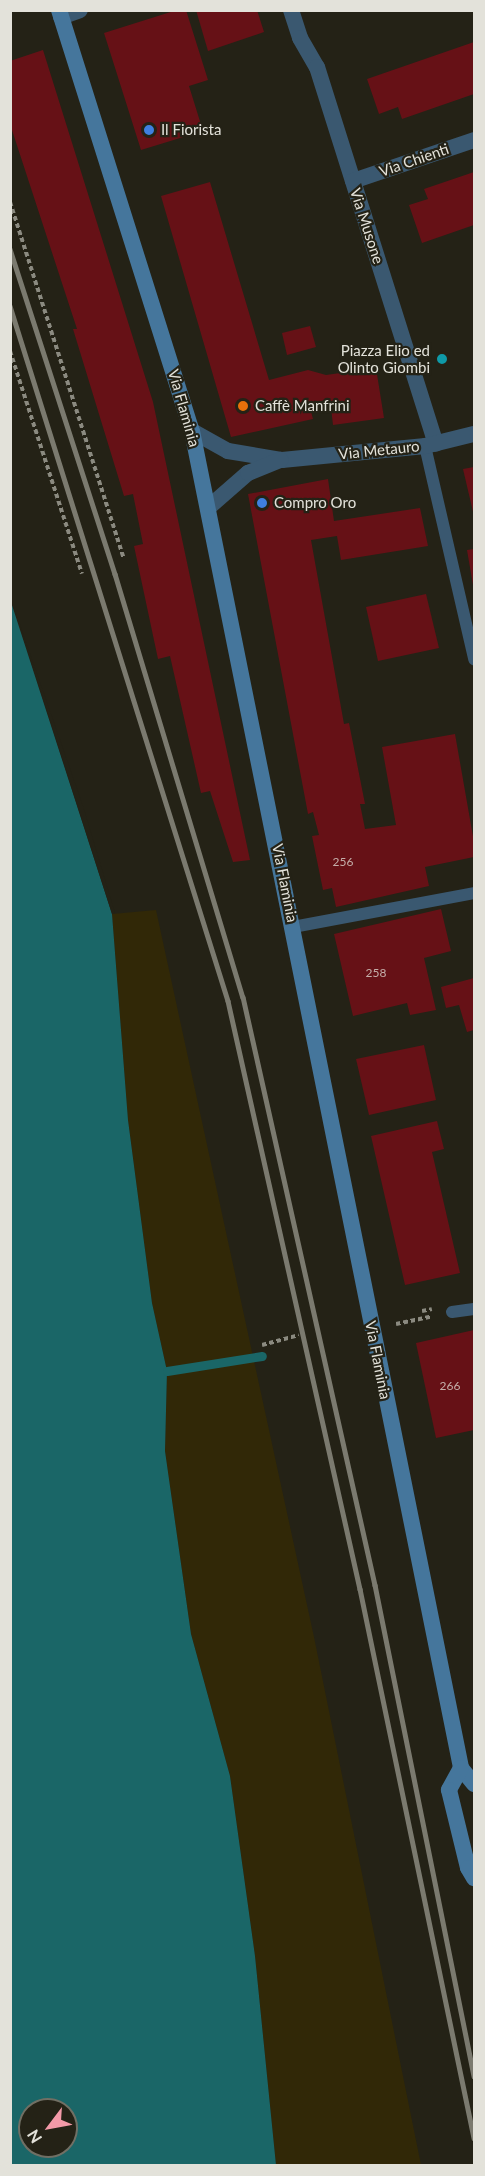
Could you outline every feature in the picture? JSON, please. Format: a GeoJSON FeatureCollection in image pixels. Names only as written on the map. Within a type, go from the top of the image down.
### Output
{"type":"FeatureCollection","features":[{"type":"Feature","properties":{"kind":"main road","name":"Via Flaminia"},"geometry":{"type":"LineString","coordinates":[[60,14],[192,431],[372,1329],[468,1767],[474,1784]]}},
{"type":"Feature","properties":{"kind":"main road"},"geometry":{"type":"LineString","coordinates":[[468,1767],[449,1790],[468,1868],[474,1878]]}},
{"type":"Feature","properties":{"kind":"street"},"geometry":{"type":"LineString","coordinates":[[60,14],[80,10]]}},
{"type":"Feature","properties":{"kind":"street","name":"Via Musone"},"geometry":{"type":"LineString","coordinates":[[291,10],[300,38],[317,67],[431,445]]}},
{"type":"Feature","properties":{"kind":"street","name":"Via Chienti"},"geometry":{"type":"LineString","coordinates":[[353,181],[474,140]]}},
{"type":"Feature","properties":{"kind":"street","name":"Via Metauro"},"geometry":{"type":"LineString","coordinates":[[192,431],[228,451],[282,460]]}},
{"type":"Feature","properties":{"kind":"street","name":"Via Metauro"},"geometry":{"type":"LineString","coordinates":[[209,507],[248,473],[282,460],[431,445],[474,434]]}},
{"type":"Feature","properties":{"kind":"lane"},"geometry":{"type":"LineString","coordinates":[[431,445],[474,659]]}},
{"type":"Feature","properties":{"kind":"lane"},"geometry":{"type":"LineString","coordinates":[[293,927],[474,893]]}},
{"type":"Feature","properties":{"kind":"lane"},"geometry":{"type":"LineString","coordinates":[[452,1312],[474,1309]]}},
{"type":"Feature","properties":{"kind":"path"},"geometry":{"type":"LineString","coordinates":[[10,202],[123,557]]}},
{"type":"Feature","properties":{"kind":"path"},"geometry":{"type":"LineString","coordinates":[[10,351],[82,574]]}},
{"type":"Feature","properties":{"kind":"path"},"geometry":{"type":"LineString","coordinates":[[372,1329],[452,1312]]}},
{"type":"Feature","properties":{"kind":"path"},"geometry":{"type":"LineString","coordinates":[[262,1345],[299,1335]]}},
{"type":"Feature","properties":{"kind":"sand"},"geometry":{"type":"Polygon","coordinates":[[[156,910],[314,1637],[421,2165],[276,2165],[255,1956],[230,1776],[191,1634],[165,1451],[167,1371],[152,1303],[128,1120],[112,914],[156,910]]]}},
{"type":"Feature","properties":{"kind":"water"},"geometry":{"type":"Polygon","coordinates":[[[10,599],[112,914],[128,1120],[152,1303],[167,1371],[165,1451],[191,1634],[230,1776],[255,1956],[276,2165],[11,2165],[10,599]]]}},
{"type":"Feature","properties":{"kind":"pier"},"geometry":{"type":"Polygon","coordinates":[[[10,596],[83,806],[115,913],[112,914],[10,596]]]}},
{"type":"Feature","properties":{"kind":"building"},"geometry":{"type":"Polygon","coordinates":[[[177,10],[186,10],[208,80],[189,86],[203,131],[141,150],[104,33],[177,10]]]}},
{"type":"Feature","properties":{"kind":"building"},"geometry":{"type":"Polygon","coordinates":[[[196,10],[257,10],[264,32],[208,51],[196,10]]]}},
{"type":"Feature","properties":{"kind":"building"},"geometry":{"type":"Polygon","coordinates":[[[474,42],[474,94],[402,119],[398,107],[379,114],[367,79],[474,42]]]}},
{"type":"Feature","properties":{"kind":"building"},"geometry":{"type":"Polygon","coordinates":[[[43,50],[153,402],[250,860],[233,862],[210,791],[201,793],[170,656],[158,659],[134,546],[143,544],[133,494],[124,496],[73,329],[77,329],[10,124],[10,61],[43,50]]]}},
{"type":"Feature","properties":{"kind":"building"},"geometry":{"type":"Polygon","coordinates":[[[474,172],[474,225],[422,243],[409,205],[428,199],[424,189],[474,172]]]}},
{"type":"Feature","properties":{"kind":"building"},"geometry":{"type":"Polygon","coordinates":[[[210,182],[269,380],[308,370],[326,375],[376,368],[384,418],[333,425],[330,399],[309,404],[313,419],[231,437],[161,196],[210,182]]]}},
{"type":"Feature","properties":{"kind":"building"},"geometry":{"type":"Polygon","coordinates":[[[310,326],[316,347],[287,355],[282,333],[310,326]]]}},
{"type":"Feature","properties":{"kind":"building"},"geometry":{"type":"Polygon","coordinates":[[[474,467],[474,516],[463,469],[474,467]]]}},
{"type":"Feature","properties":{"kind":"building"},"geometry":{"type":"Polygon","coordinates":[[[328,479],[334,521],[420,508],[428,546],[341,560],[337,536],[311,540],[344,724],[349,723],[365,804],[360,804],[365,829],[396,825],[382,747],[455,734],[474,842],[474,857],[425,867],[429,886],[336,907],[332,888],[323,890],[312,836],[319,835],[313,812],[308,814],[248,494],[328,479]]]}},
{"type":"Feature","properties":{"kind":"building"},"geometry":{"type":"Polygon","coordinates":[[[474,549],[474,585],[473,585],[467,550],[474,549]]]}},
{"type":"Feature","properties":{"kind":"building"},"geometry":{"type":"Polygon","coordinates":[[[426,594],[439,648],[378,661],[366,607],[426,594]]]}},
{"type":"Feature","properties":{"kind":"building"},"geometry":{"type":"Polygon","coordinates":[[[441,909],[451,951],[424,958],[436,1010],[410,1015],[407,1003],[353,1016],[334,934],[441,909]]]}},
{"type":"Feature","properties":{"kind":"building"},"geometry":{"type":"Polygon","coordinates":[[[474,978],[474,1030],[467,1032],[459,1005],[446,1008],[441,987],[474,978]]]}},
{"type":"Feature","properties":{"kind":"building"},"geometry":{"type":"Polygon","coordinates":[[[424,1045],[436,1100],[369,1115],[356,1059],[424,1045]]]}},
{"type":"Feature","properties":{"kind":"building"},"geometry":{"type":"Polygon","coordinates":[[[437,1121],[444,1149],[432,1152],[460,1273],[405,1285],[371,1136],[437,1121]]]}},
{"type":"Feature","properties":{"kind":"building"},"geometry":{"type":"Polygon","coordinates":[[[474,1330],[474,1430],[436,1438],[416,1343],[474,1330]]]}},
{"type":"Feature","properties":{"kind":"waterway"},"geometry":{"type":"LineString","coordinates":[[167,1371],[262,1356]]}},
{"type":"Feature","properties":{"kind":"railway"},"geometry":{"type":"LineString","coordinates":[[10,249],[115,574],[243,997],[375,1585],[474,2076]]}},
{"type":"Feature","properties":{"kind":"railway"},"geometry":{"type":"LineString","coordinates":[[10,306],[228,1001],[360,1589],[474,2138]]}},
{"type":"Feature","properties":{"kind":"place","name":"Il Fiorista"},"geometry":{"type":"Point","coordinates":[149,130]}},
{"type":"Feature","properties":{"kind":"place","name":"Piazza Elio ed Olinto Giombi"},"geometry":{"type":"Point","coordinates":[442,359]}},
{"type":"Feature","properties":{"kind":"place","name":"Caffè Manfrini"},"geometry":{"type":"Point","coordinates":[243,406]}},
{"type":"Feature","properties":{"kind":"place","name":"Compro Oro"},"geometry":{"type":"Point","coordinates":[262,503]}}]}
